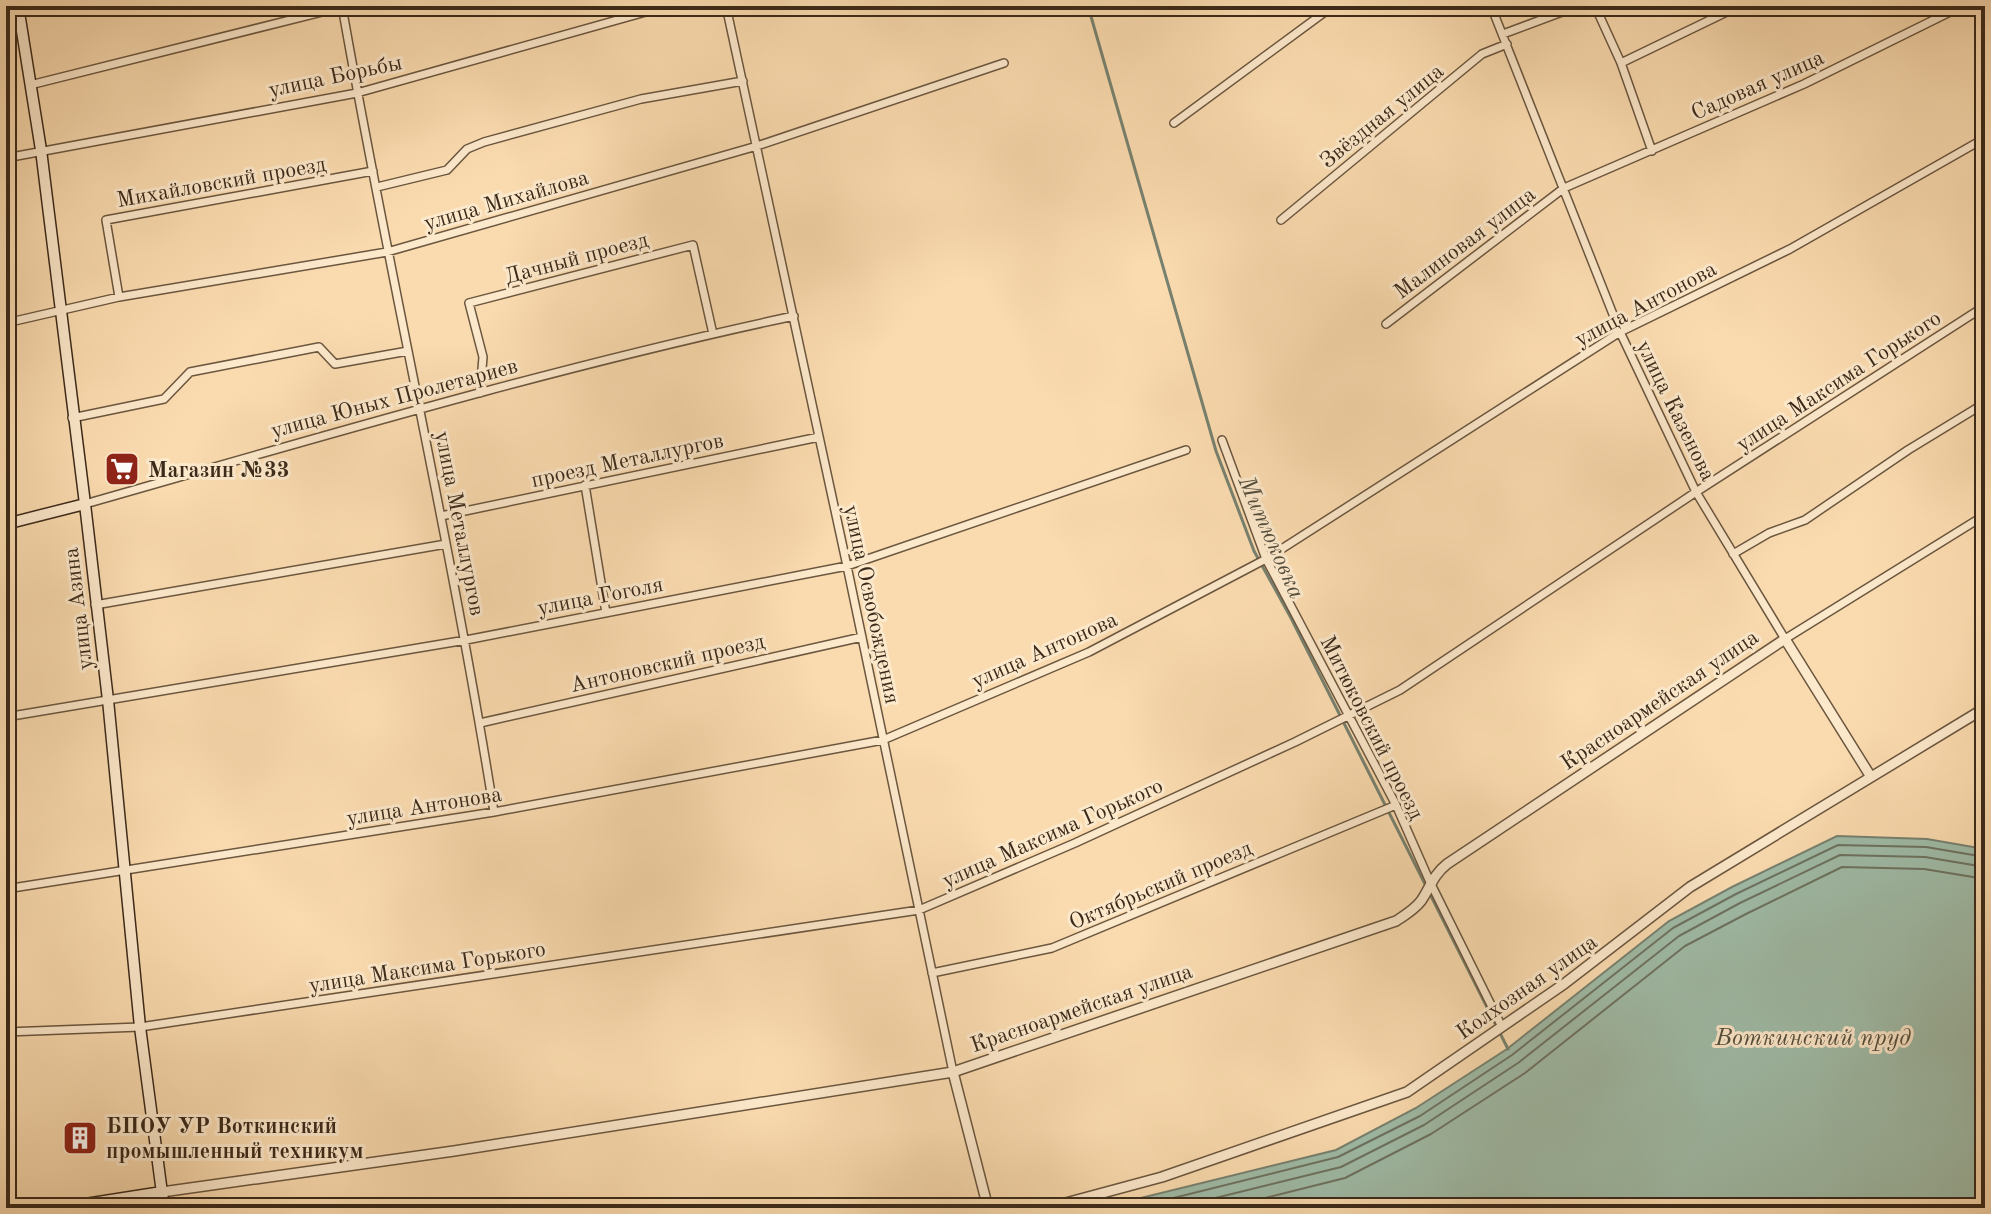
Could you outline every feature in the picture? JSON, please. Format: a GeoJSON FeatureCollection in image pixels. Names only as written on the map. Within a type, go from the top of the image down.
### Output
{"type":"FeatureCollection","features":[{"type":"Feature","properties":{"kind":"main road","name":"улица Азина"},"geometry":{"type":"LineString","coordinates":[[18,6],[41,150],[85,504],[140,1027],[164,1208]]}},
{"type":"Feature","properties":{"kind":"main road","name":"улица Юных Пролетариев"},"geometry":{"type":"LineString","coordinates":[[6,524],[85,504]]}},
{"type":"Feature","properties":{"kind":"main road","name":"Красноармейская улица"},"geometry":{"type":"LineString","coordinates":[[60,1208],[162,1192]]}},
{"type":"Feature","properties":{"kind":"street"},"geometry":{"type":"LineString","coordinates":[[30,85],[342,6]]}},
{"type":"Feature","properties":{"kind":"street","name":"улица Металлургов"},"geometry":{"type":"LineString","coordinates":[[342,6],[387,252],[466,640],[494,812]]}},
{"type":"Feature","properties":{"kind":"street","name":"улица Борьбы"},"geometry":{"type":"LineString","coordinates":[[6,158],[357,93],[667,6]]}},
{"type":"Feature","properties":{"kind":"street","name":"улица Освобождения"},"geometry":{"type":"LineString","coordinates":[[726,6],[953,1072],[988,1208]]}},
{"type":"Feature","properties":{"kind":"street"},"geometry":{"type":"LineString","coordinates":[[1174,123],[1333,6]]}},
{"type":"Feature","properties":{"kind":"street","name":"улица Казенова"},"geometry":{"type":"LineString","coordinates":[[1491,6],[1620,332],[1696,492],[1871,777]]}},
{"type":"Feature","properties":{"kind":"street"},"geometry":{"type":"LineString","coordinates":[[1503,34],[1578,6]]}},
{"type":"Feature","properties":{"kind":"street"},"geometry":{"type":"LineString","coordinates":[[1595,6],[1621,63],[1652,151]]}},
{"type":"Feature","properties":{"kind":"street"},"geometry":{"type":"LineString","coordinates":[[1621,63],[1739,6]]}},
{"type":"Feature","properties":{"kind":"street","name":"Садовая улица"},"geometry":{"type":"LineString","coordinates":[[1564,188],[1804,84],[1962,6]]}},
{"type":"Feature","properties":{"kind":"street","name":"Звёздная улица"},"geometry":{"type":"LineString","coordinates":[[1281,220],[1482,54],[1507,44]]}},
{"type":"Feature","properties":{"kind":"street","name":"улица Михайлова"},"geometry":{"type":"LineString","coordinates":[[6,323],[119,297],[387,252],[757,146],[1004,63]]}},
{"type":"Feature","properties":{"kind":"street"},"geometry":{"type":"LineString","coordinates":[[377,187],[447,170],[467,149],[484,142],[641,99],[743,81]]}},
{"type":"Feature","properties":{"kind":"street","name":"улица Антонова"},"geometry":{"type":"LineString","coordinates":[[6,889],[494,812],[883,740],[1089,652],[1255,565],[1620,332],[1790,249],[1985,138]]}},
{"type":"Feature","properties":{"kind":"street","name":"Михайловский проезд"},"geometry":{"type":"LineString","coordinates":[[119,297],[106,220],[373,171]]}},
{"type":"Feature","properties":{"kind":"street","name":"Малиновая улица"},"geometry":{"type":"LineString","coordinates":[[1386,324],[1564,188]]}},
{"type":"Feature","properties":{"kind":"street","name":"Дачный проезд"},"geometry":{"type":"LineString","coordinates":[[480,393],[483,357],[469,303],[693,245],[713,334]]}},
{"type":"Feature","properties":{"kind":"street","name":"улица Максима Горького"},"geometry":{"type":"LineString","coordinates":[[6,1032],[140,1027],[919,910],[1075,843],[1400,690],[1696,492],[1985,306]]}},
{"type":"Feature","properties":{"kind":"street","name":"улица Юных Пролетариев"},"geometry":{"type":"LineString","coordinates":[[85,504],[480,393],[794,316]]}},
{"type":"Feature","properties":{"kind":"street"},"geometry":{"type":"LineString","coordinates":[[72,418],[164,399],[190,372],[319,347],[335,364],[408,351]]}},
{"type":"Feature","properties":{"kind":"street"},"geometry":{"type":"LineString","coordinates":[[6,402],[6,421]]}},
{"type":"Feature","properties":{"kind":"street"},"geometry":{"type":"LineString","coordinates":[[1733,554],[1769,533],[1805,520],[1908,450],[1985,403]]}},
{"type":"Feature","properties":{"kind":"street","name":"проезд Металлургов"},"geometry":{"type":"LineString","coordinates":[[441,516],[819,437]]}},
{"type":"Feature","properties":{"kind":"street","name":"Митюковский проезд"},"geometry":{"type":"LineString","coordinates":[[1222,440],[1265,559],[1346,717],[1396,805],[1430,882],[1502,1027]]}},
{"type":"Feature","properties":{"kind":"street","name":"улица Гоголя"},"geometry":{"type":"LineString","coordinates":[[6,717],[466,640],[847,566],[1186,450]]}},
{"type":"Feature","properties":{"kind":"street"},"geometry":{"type":"LineString","coordinates":[[585,485],[606,613]]}},
{"type":"Feature","properties":{"kind":"street","name":"Красноармейская улица"},"geometry":{"type":"LineString","coordinates":[[162,1192],[454,1151],[953,1072],[1396,921],[1412,911],[1430,882],[1447,864],[1785,639],[1985,515]]}},
{"type":"Feature","properties":{"kind":"street"},"geometry":{"type":"LineString","coordinates":[[95,605],[446,544]]}},
{"type":"Feature","properties":{"kind":"street","name":"Антоновский проезд"},"geometry":{"type":"LineString","coordinates":[[480,723],[862,637]]}},
{"type":"Feature","properties":{"kind":"street","name":"Колхозная улица"},"geometry":{"type":"LineString","coordinates":[[1047,1208],[1162,1177],[1407,1092],[1564,984],[1690,887],[1985,708]]}},
{"type":"Feature","properties":{"kind":"street","name":"Октябрьский проезд"},"geometry":{"type":"LineString","coordinates":[[932,973],[1052,948],[1396,805]]}},
{"type":"Feature","properties":{"kind":"water","name":"Воткинский пруд"},"geometry":{"type":"Polygon","coordinates":[[[1837,836],[1927,839],[1985,849],[1985,1208],[1100,1208],[1336,1150],[1416,1108],[1507,1049],[1669,921],[1837,836]]]}},
{"type":"Feature","properties":{"kind":"waterway","name":"Митюковка"},"geometry":{"type":"LineString","coordinates":[[1088,6],[1216,451],[1254,551],[1291,618],[1508,1049]]}},
{"type":"Feature","properties":{"kind":"place","name":"Магазин №33"},"geometry":{"type":"Point","coordinates":[122,469]}},
{"type":"Feature","properties":{"kind":"place","name":"БПОУ УР Воткинский промышленный техникум"},"geometry":{"type":"Point","coordinates":[80,1138]}}]}
